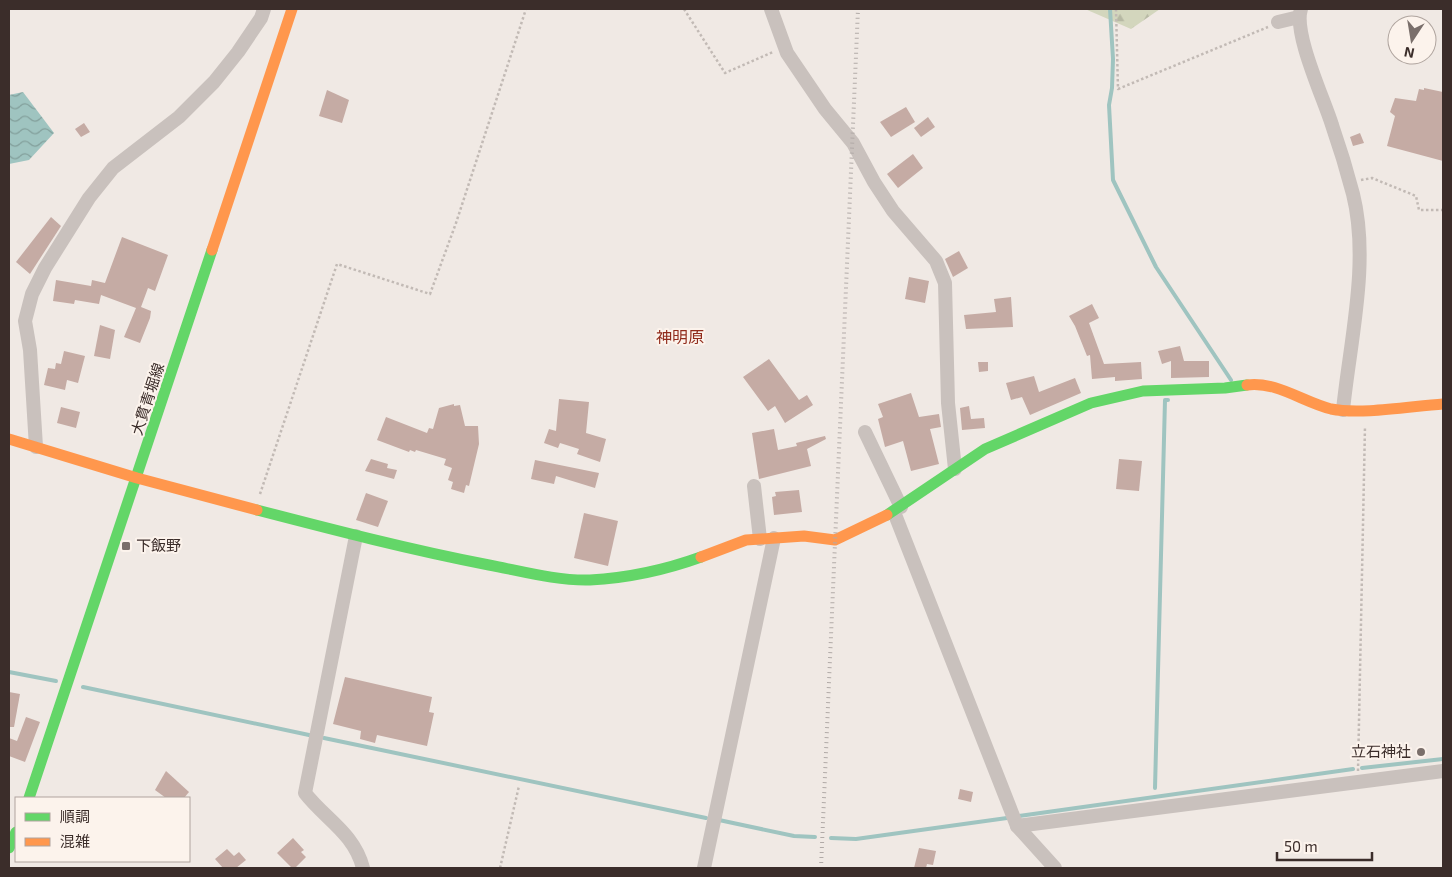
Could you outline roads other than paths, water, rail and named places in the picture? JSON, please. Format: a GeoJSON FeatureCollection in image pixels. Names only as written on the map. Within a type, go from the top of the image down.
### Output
{"type":"FeatureCollection","features":[{"type":"Feature","properties":{"kind":"street"},"geometry":{"type":"LineString","coordinates":[[36,448],[30,350],[24,321],[32,294],[45,268],[89,198],[113,168],[179,117],[214,82],[262,18],[264,9]]}},
{"type":"Feature","properties":{"kind":"street","name":"大貫青堀線"},"geometry":{"type":"LineString","coordinates":[[29,797],[292,9]]}},
{"type":"Feature","properties":{"kind":"street"},"geometry":{"type":"LineString","coordinates":[[771,9],[784,47],[825,109],[853,143],[874,182],[893,211],[936,261],[945,283],[948,403],[955,469]]}},
{"type":"Feature","properties":{"kind":"street"},"geometry":{"type":"LineString","coordinates":[[1278,22],[1300,13],[1309,60],[1333,126],[1350,183],[1360,243],[1353,335],[1343,410]]}},
{"type":"Feature","properties":{"kind":"street"},"geometry":{"type":"LineString","coordinates":[[9,439],[137,478],[356,536],[473,563],[588,580],[632,576],[673,567],[722,547],[746,540],[804,536],[835,540],[898,509],[985,449],[1052,418],[1091,404],[1144,391],[1264,384],[1332,409],[1365,410],[1443,404]]}},
{"type":"Feature","properties":{"kind":"street"},"geometry":{"type":"LineString","coordinates":[[864,432],[898,509],[1017,826],[1055,868]]}},
{"type":"Feature","properties":{"kind":"street"},"geometry":{"type":"LineString","coordinates":[[704,868],[767,538],[754,486]]}},
{"type":"Feature","properties":{"kind":"street"},"geometry":{"type":"LineString","coordinates":[[356,536],[304,793],[312,803],[335,821],[349,839],[363,868]]}},
{"type":"Feature","properties":{"kind":"street"},"geometry":{"type":"LineString","coordinates":[[1017,826],[1443,771]]}},
{"type":"Feature","properties":{"kind":"street"},"geometry":{"type":"LineString","coordinates":[[9,848],[15,834]]}},
{"type":"Feature","properties":{"kind":"water"},"geometry":{"type":"Polygon","coordinates":[[[23,92],[54,133],[29,160],[9,164],[9,95],[23,92]]]}},
{"type":"Feature","properties":{"kind":"waterway"},"geometry":{"type":"LineString","coordinates":[[1110,9],[1113,59],[1112,88],[1109,105],[1113,180],[1156,267],[1231,380]]}},
{"type":"Feature","properties":{"kind":"waterway"},"geometry":{"type":"LineString","coordinates":[[1155,788],[1165,400],[1168,400]]}},
{"type":"Feature","properties":{"kind":"waterway"},"geometry":{"type":"LineString","coordinates":[[9,672],[56,681]]}},
{"type":"Feature","properties":{"kind":"waterway"},"geometry":{"type":"LineString","coordinates":[[83,687],[309,735]]}},
{"type":"Feature","properties":{"kind":"waterway"},"geometry":{"type":"LineString","coordinates":[[324,738],[706,818]]}},
{"type":"Feature","properties":{"kind":"waterway"},"geometry":{"type":"LineString","coordinates":[[1362,768],[1443,759]]}},
{"type":"Feature","properties":{"kind":"waterway"},"geometry":{"type":"LineString","coordinates":[[1019,816],[1353,769]]}},
{"type":"Feature","properties":{"kind":"waterway"},"geometry":{"type":"LineString","coordinates":[[831,838],[856,839],[1007,818]]}},
{"type":"Feature","properties":{"kind":"waterway"},"geometry":{"type":"LineString","coordinates":[[719,820],[794,836],[815,837]]}},
{"type":"Feature","properties":{"kind":"railway"},"geometry":{"type":"LineString","coordinates":[[821,868],[858,9]]}},
{"type":"Feature","properties":{"kind":"place","name":"下飯野"},"geometry":{"type":"Point","coordinates":[126,546]}},
{"type":"Feature","properties":{"kind":"place","name":"立石神社"},"geometry":{"type":"Point","coordinates":[1421,752]}},
{"type":"Feature","properties":{"kind":"district","name":"神明原"},"geometry":{"type":"Point","coordinates":[680,337]}}]}
